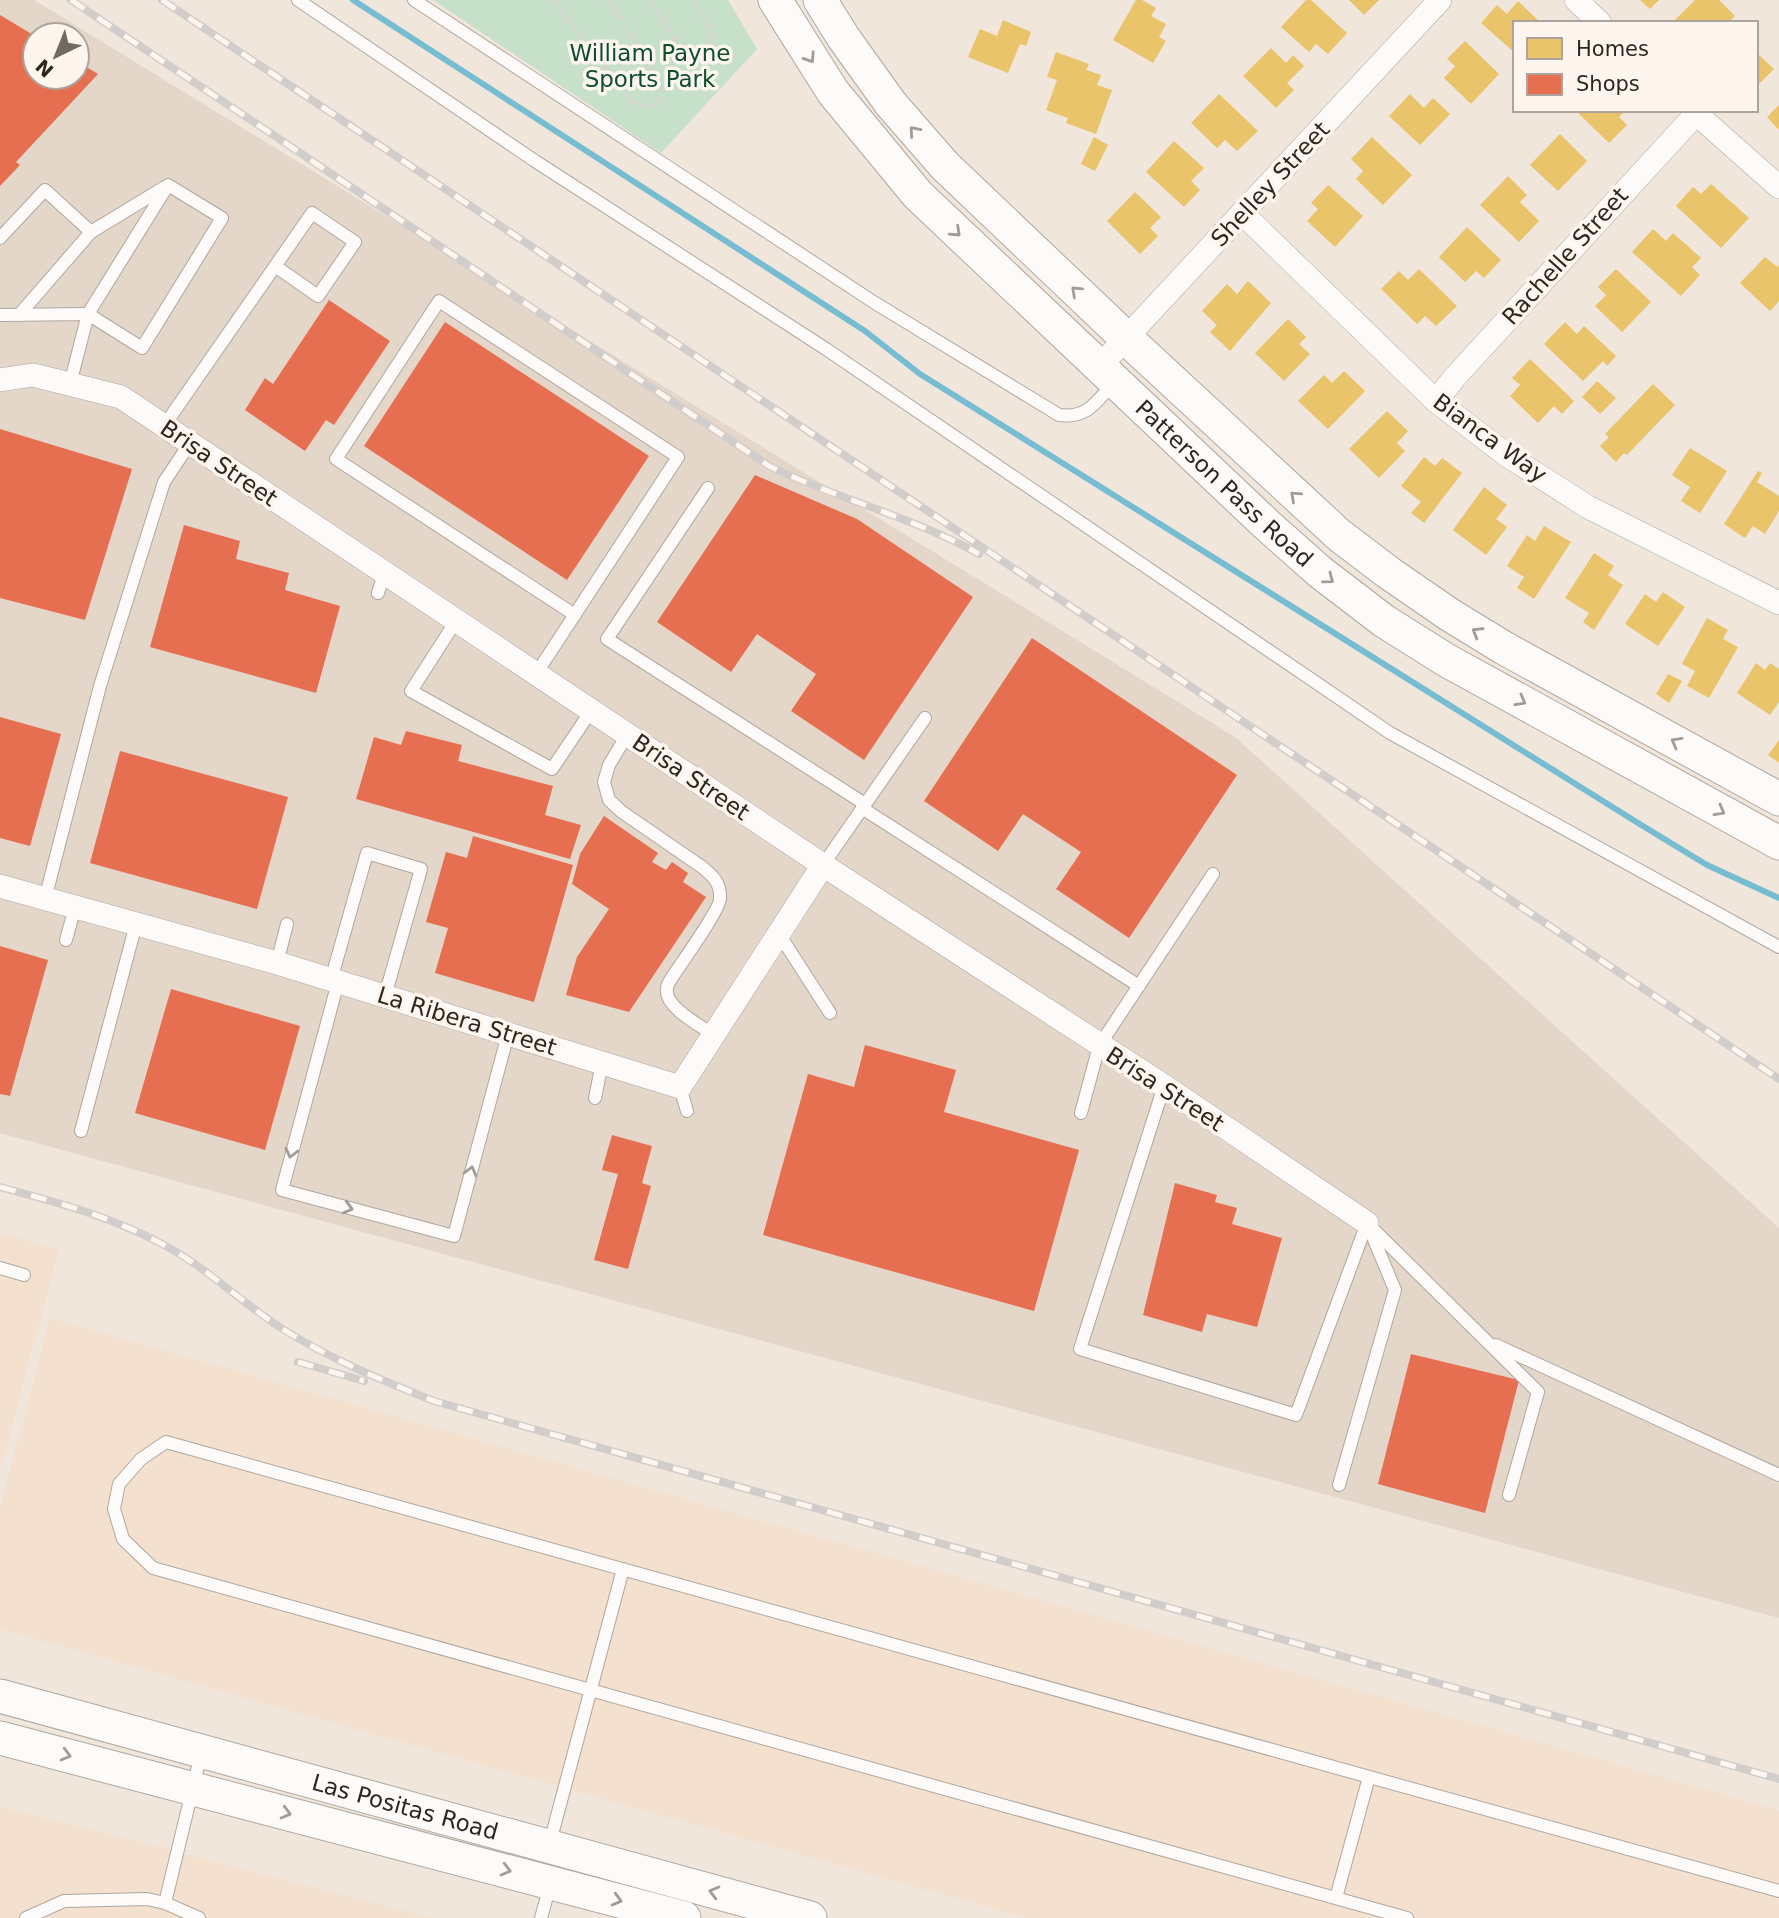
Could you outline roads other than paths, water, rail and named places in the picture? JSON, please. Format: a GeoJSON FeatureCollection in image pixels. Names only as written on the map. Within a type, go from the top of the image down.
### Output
{"type":"FeatureCollection","features":[{"type":"Feature","properties":{"kind":"main road","name":"Patterson Pass Road"},"geometry":{"type":"LineString","coordinates":[[775,0],[833,92],[888,162],[947,224],[1320,572],[1384,621],[1446,660],[1779,843]]}},
{"type":"Feature","properties":{"kind":"main road","name":"Patterson Pass Road"},"geometry":{"type":"LineString","coordinates":[[820,0],[866,70],[916,134],[975,196],[1339,535],[1450,615],[1504,648],[1779,799]]}},
{"type":"Feature","properties":{"kind":"main road","name":"Las Positas Road"},"geometry":{"type":"LineString","coordinates":[[0,1696],[201,1751],[550,1864],[684,1918]]}},
{"type":"Feature","properties":{"kind":"main road","name":"Las Positas Road"},"geometry":{"type":"LineString","coordinates":[[0,1738],[194,1789],[810,1918]]}},
{"type":"Feature","properties":{"kind":"street","name":"Shelley Street"},"geometry":{"type":"LineString","coordinates":[[1108,373],[1126,338],[1440,0]]}},
{"type":"Feature","properties":{"kind":"street"},"geometry":{"type":"LineString","coordinates":[[1576,0],[1598,21]]}},
{"type":"Feature","properties":{"kind":"street"},"geometry":{"type":"LineString","coordinates":[[1694,112],[1779,187]]}},
{"type":"Feature","properties":{"kind":"street","name":"Rachelle Street"},"geometry":{"type":"LineString","coordinates":[[1436,401],[1694,112]]}},
{"type":"Feature","properties":{"kind":"street","name":"Bianca Way"},"geometry":{"type":"LineString","coordinates":[[1243,214],[1436,401],[1508,456],[1588,506],[1779,603]]}},
{"type":"Feature","properties":{"kind":"street","name":"Brisa Street"},"geometry":{"type":"LineString","coordinates":[[0,380],[33,375],[121,397],[190,443],[381,583],[456,621],[823,865],[1164,1086],[1367,1223]]}},
{"type":"Feature","properties":{"kind":"street"},"geometry":{"type":"LineString","coordinates":[[680,1087],[823,865]]}},
{"type":"Feature","properties":{"kind":"street","name":"La Ribera Street"},"geometry":{"type":"LineString","coordinates":[[0,886],[277,962],[680,1087]]}},
{"type":"Feature","properties":{"kind":"lane"},"geometry":{"type":"LineString","coordinates":[[298,0],[535,161],[826,349],[1390,733],[1779,947]]}},
{"type":"Feature","properties":{"kind":"lane"},"geometry":{"type":"LineString","coordinates":[[414,0],[875,303],[1059,415],[1079,415],[1088,411],[1108,373]]}},
{"type":"Feature","properties":{"kind":"lane"},"geometry":{"type":"LineString","coordinates":[[19,315],[91,232],[168,185]]}},
{"type":"Feature","properties":{"kind":"lane"},"geometry":{"type":"LineString","coordinates":[[70,384],[88,314],[168,185]]}},
{"type":"Feature","properties":{"kind":"lane"},"geometry":{"type":"LineString","coordinates":[[0,314],[88,314],[142,348],[222,218],[168,185]]}},
{"type":"Feature","properties":{"kind":"lane"},"geometry":{"type":"LineString","coordinates":[[0,238],[44,190],[91,232]]}},
{"type":"Feature","properties":{"kind":"lane"},"geometry":{"type":"LineString","coordinates":[[164,426],[275,266],[312,213],[355,242],[318,296],[275,266]]}},
{"type":"Feature","properties":{"kind":"lane"},"geometry":{"type":"LineString","coordinates":[[536,674],[575,615],[678,457],[439,301],[336,459],[575,615]]}},
{"type":"Feature","properties":{"kind":"lane"},"geometry":{"type":"LineString","coordinates":[[45,899],[100,686],[164,482],[190,443]]}},
{"type":"Feature","properties":{"kind":"lane"},"geometry":{"type":"LineString","coordinates":[[708,488],[607,639],[1139,986]]}},
{"type":"Feature","properties":{"kind":"lane"},"geometry":{"type":"LineString","coordinates":[[456,621],[411,691],[552,769],[591,711]]}},
{"type":"Feature","properties":{"kind":"lane"},"geometry":{"type":"LineString","coordinates":[[823,865],[925,718]]}},
{"type":"Feature","properties":{"kind":"lane"},"geometry":{"type":"LineString","coordinates":[[627,735],[609,765],[604,782],[609,800],[622,812],[702,867],[719,885],[720,902],[666,990],[668,999],[677,1009],[714,1035]]}},
{"type":"Feature","properties":{"kind":"lane"},"geometry":{"type":"LineString","coordinates":[[385,996],[421,869],[367,853],[282,1189],[454,1236],[508,1034]]}},
{"type":"Feature","properties":{"kind":"lane"},"geometry":{"type":"LineString","coordinates":[[1081,1113],[1099,1046],[1213,874]]}},
{"type":"Feature","properties":{"kind":"lane"},"geometry":{"type":"LineString","coordinates":[[66,940],[75,907]]}},
{"type":"Feature","properties":{"kind":"lane"},"geometry":{"type":"LineString","coordinates":[[81,1131],[136,924]]}},
{"type":"Feature","properties":{"kind":"lane"},"geometry":{"type":"LineString","coordinates":[[277,962],[287,924]]}},
{"type":"Feature","properties":{"kind":"lane"},"geometry":{"type":"LineString","coordinates":[[779,934],[830,1013]]}},
{"type":"Feature","properties":{"kind":"lane"},"geometry":{"type":"LineString","coordinates":[[595,1098],[603,1063]]}},
{"type":"Feature","properties":{"kind":"lane"},"geometry":{"type":"LineString","coordinates":[[1164,1086],[1080,1349],[1296,1415],[1367,1223]]}},
{"type":"Feature","properties":{"kind":"lane"},"geometry":{"type":"LineString","coordinates":[[680,1087],[687,1111]]}},
{"type":"Feature","properties":{"kind":"lane"},"geometry":{"type":"LineString","coordinates":[[1367,1223],[1538,1392],[1509,1495]]}},
{"type":"Feature","properties":{"kind":"lane"},"geometry":{"type":"LineString","coordinates":[[1339,1485],[1395,1290],[1367,1223]]}},
{"type":"Feature","properties":{"kind":"lane"},"geometry":{"type":"LineString","coordinates":[[0,1268],[24,1275]]}},
{"type":"Feature","properties":{"kind":"lane"},"geometry":{"type":"LineString","coordinates":[[1486,1340],[1779,1475]]}},
{"type":"Feature","properties":{"kind":"lane"},"geometry":{"type":"LineString","coordinates":[[1407,1918],[591,1688],[153,1568],[122,1539],[114,1509],[119,1484],[141,1458],[166,1442],[1779,1891]]}},
{"type":"Feature","properties":{"kind":"lane"},"geometry":{"type":"LineString","coordinates":[[541,1918],[550,1864],[591,1688],[624,1569]]}},
{"type":"Feature","properties":{"kind":"lane"},"geometry":{"type":"LineString","coordinates":[[165,1903],[201,1751]]}},
{"type":"Feature","properties":{"kind":"lane"},"geometry":{"type":"LineString","coordinates":[[1336,1898],[1369,1777]]}},
{"type":"Feature","properties":{"kind":"lane"},"geometry":{"type":"LineString","coordinates":[[26,1918],[64,1901],[147,1899],[165,1903],[199,1918]]}},
{"type":"Feature","properties":{"kind":"waterway"},"geometry":{"type":"LineString","coordinates":[[353,0],[865,331],[920,374],[1638,823],[1707,865],[1779,898]]}},
{"type":"Feature","properties":{"kind":"railway"},"geometry":{"type":"LineString","coordinates":[[71,0],[769,466],[928,529],[979,554]]}},
{"type":"Feature","properties":{"kind":"railway"},"geometry":{"type":"LineString","coordinates":[[162,0],[1779,1079]]}},
{"type":"Feature","properties":{"kind":"railway"},"geometry":{"type":"LineString","coordinates":[[0,1187],[84,1211],[144,1235],[195,1264],[266,1318],[318,1350],[434,1401],[1779,1779]]}},
{"type":"Feature","properties":{"kind":"railway"},"geometry":{"type":"LineString","coordinates":[[298,1362],[364,1381]]}},
{"type":"Feature","properties":{"kind":"park label","name":"William Payne Sports Park"},"geometry":{"type":"Point","coordinates":[650,66]}}]}
